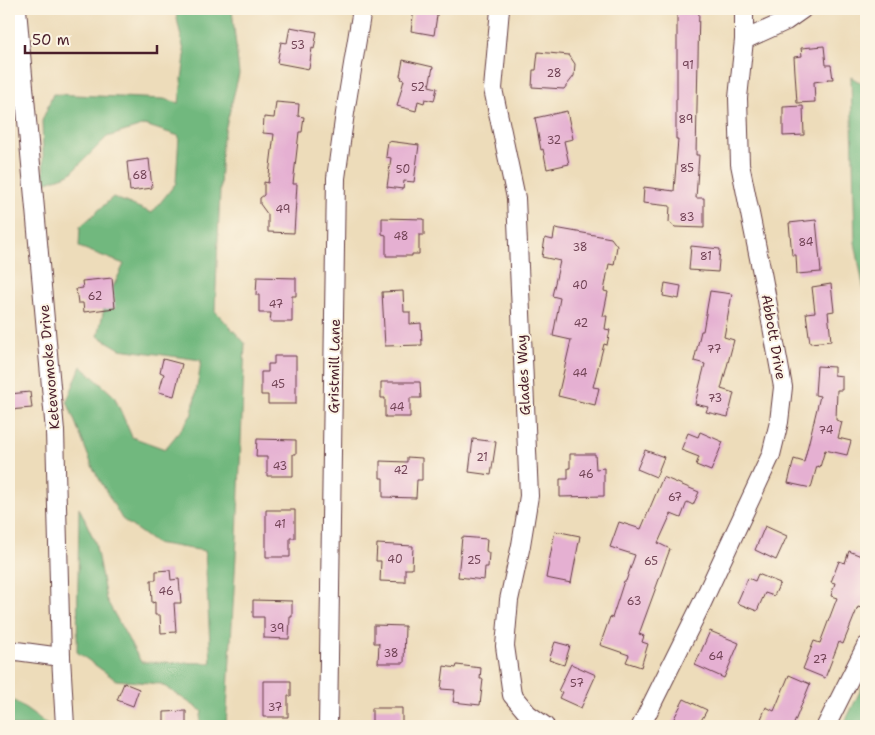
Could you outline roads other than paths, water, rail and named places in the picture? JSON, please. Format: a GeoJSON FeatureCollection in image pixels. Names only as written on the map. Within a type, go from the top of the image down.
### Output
{"type":"FeatureCollection","features":[{"type":"Feature","properties":{"kind":"street","name":"Ketewomoke Drive"},"geometry":{"type":"LineString","coordinates":[[17,9],[55,431],[61,657],[65,726]]}},
{"type":"Feature","properties":{"kind":"street","name":"Gristmill Lane"},"geometry":{"type":"LineString","coordinates":[[328,726],[336,178],[362,9]]}},
{"type":"Feature","properties":{"kind":"street","name":"Glades Way"},"geometry":{"type":"LineString","coordinates":[[500,9],[492,89],[516,198],[529,496],[509,600],[506,646],[512,695],[528,714],[545,726]]}},
{"type":"Feature","properties":{"kind":"street","name":"Abbott Drive"},"geometry":{"type":"LineString","coordinates":[[640,726],[702,603],[771,455],[779,422],[783,388],[740,164],[738,98],[744,40],[744,9]]}},
{"type":"Feature","properties":{"kind":"street"},"geometry":{"type":"LineString","coordinates":[[744,40],[786,21],[803,9]]}},
{"type":"Feature","properties":{"kind":"street"},"geometry":{"type":"LineString","coordinates":[[826,726],[866,646]]}},
{"type":"Feature","properties":{"kind":"street"},"geometry":{"type":"LineString","coordinates":[[9,650],[61,657]]}}]}
